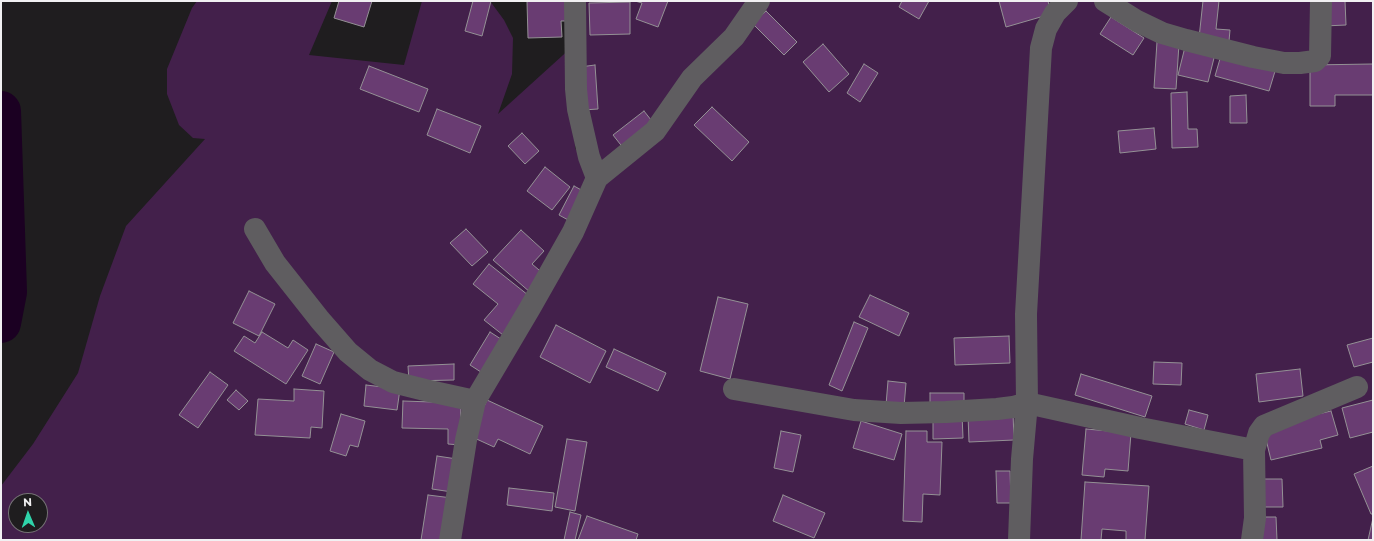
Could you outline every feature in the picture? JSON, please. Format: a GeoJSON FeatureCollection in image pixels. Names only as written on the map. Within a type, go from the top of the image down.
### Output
{"type":"FeatureCollection","features":[{"type":"Feature","properties":{"kind":"street"},"geometry":{"type":"LineString","coordinates":[[575,1],[576,89],[578,109],[588,151],[597,178]]}},
{"type":"Feature","properties":{"kind":"street"},"geometry":{"type":"LineString","coordinates":[[450,540],[466,440],[475,401],[573,232],[597,178],[655,131],[692,78],[734,37],[759,1]]}},
{"type":"Feature","properties":{"kind":"street"},"geometry":{"type":"LineString","coordinates":[[1019,540],[1022,459],[1027,402],[1026,314],[1041,48],[1046,28],[1055,13],[1067,1]]}},
{"type":"Feature","properties":{"kind":"street"},"geometry":{"type":"LineString","coordinates":[[1105,1],[1137,21],[1162,33],[1253,57],[1284,63],[1311,62],[1316,61],[1320,56],[1321,1]]}},
{"type":"Feature","properties":{"kind":"street"},"geometry":{"type":"LineString","coordinates":[[255,229],[275,263],[320,320],[348,352],[370,370],[394,382],[475,401]]}},
{"type":"Feature","properties":{"kind":"street"},"geometry":{"type":"LineString","coordinates":[[1252,540],[1255,518],[1254,450],[1259,432],[1264,426],[1356,387]]}},
{"type":"Feature","properties":{"kind":"street"},"geometry":{"type":"LineString","coordinates":[[734,390],[854,410],[901,413],[997,409],[1013,407],[1027,402],[1140,428],[1254,450]]}},
{"type":"Feature","properties":{"kind":"shaded area"},"geometry":{"type":"Polygon","coordinates":[[[197,1],[332,1],[309,55],[404,65],[422,1],[490,1],[504,20],[513,38],[512,74],[498,114],[573,46],[581,1],[749,1],[656,129],[594,175],[573,74],[575,148],[593,176],[657,131],[754,1],[1373,1],[1373,540],[1,540],[1,486],[33,444],[78,373],[100,296],[126,226],[205,139],[193,138],[179,125],[167,94],[167,69],[192,8],[197,1]]]}},
{"type":"Feature","properties":{"kind":"building"},"geometry":{"type":"Polygon","coordinates":[[[339,1],[372,1],[364,27],[334,18],[339,1]]]}},
{"type":"Feature","properties":{"kind":"building"},"geometry":{"type":"Polygon","coordinates":[[[473,1],[491,1],[482,36],[465,31],[473,1]]]}},
{"type":"Feature","properties":{"kind":"building"},"geometry":{"type":"Polygon","coordinates":[[[527,1],[572,1],[573,21],[561,21],[562,37],[528,38],[527,1]]]}},
{"type":"Feature","properties":{"kind":"building"},"geometry":{"type":"Polygon","coordinates":[[[635,1],[668,1],[658,27],[636,19],[642,3],[635,1]]]}},
{"type":"Feature","properties":{"kind":"building"},"geometry":{"type":"Polygon","coordinates":[[[902,1],[929,1],[919,19],[899,7],[902,1]]]}},
{"type":"Feature","properties":{"kind":"building"},"geometry":{"type":"Polygon","coordinates":[[[999,1],[1048,1],[1051,14],[1006,27],[999,1]]]}},
{"type":"Feature","properties":{"kind":"building"},"geometry":{"type":"Polygon","coordinates":[[[1203,1],[1219,1],[1216,29],[1230,30],[1229,41],[1199,38],[1203,1]]]}},
{"type":"Feature","properties":{"kind":"building"},"geometry":{"type":"Polygon","coordinates":[[[1324,1],[1345,1],[1346,25],[1324,26],[1324,1]]]}},
{"type":"Feature","properties":{"kind":"building"},"geometry":{"type":"Polygon","coordinates":[[[630,2],[630,34],[590,35],[589,3],[630,2]]]}},
{"type":"Feature","properties":{"kind":"building"},"geometry":{"type":"Polygon","coordinates":[[[766,11],[797,42],[784,55],[753,24],[766,11]]]}},
{"type":"Feature","properties":{"kind":"building"},"geometry":{"type":"Polygon","coordinates":[[[1111,17],[1144,38],[1133,55],[1100,34],[1111,17]]]}},
{"type":"Feature","properties":{"kind":"building"},"geometry":{"type":"Polygon","coordinates":[[[1157,42],[1179,44],[1176,89],[1154,88],[1157,42]]]}},
{"type":"Feature","properties":{"kind":"building"},"geometry":{"type":"Polygon","coordinates":[[[1186,43],[1216,50],[1208,82],[1178,75],[1186,43]]]}},
{"type":"Feature","properties":{"kind":"building"},"geometry":{"type":"Polygon","coordinates":[[[823,44],[849,74],[829,92],[803,62],[823,44]]]}},
{"type":"Feature","properties":{"kind":"building"},"geometry":{"type":"Polygon","coordinates":[[[1222,52],[1276,68],[1269,91],[1215,76],[1222,52]]]}},
{"type":"Feature","properties":{"kind":"building"},"geometry":{"type":"Polygon","coordinates":[[[864,64],[878,73],[860,102],[847,93],[864,64]]]}},
{"type":"Feature","properties":{"kind":"building"},"geometry":{"type":"Polygon","coordinates":[[[1373,64],[1373,95],[1335,95],[1335,106],[1310,106],[1310,65],[1373,64]]]}},
{"type":"Feature","properties":{"kind":"building"},"geometry":{"type":"Polygon","coordinates":[[[595,65],[598,109],[583,110],[580,67],[595,65]]]}},
{"type":"Feature","properties":{"kind":"building"},"geometry":{"type":"Polygon","coordinates":[[[369,66],[428,89],[419,112],[360,89],[369,66]]]}},
{"type":"Feature","properties":{"kind":"building"},"geometry":{"type":"Polygon","coordinates":[[[1187,92],[1188,129],[1197,129],[1198,147],[1172,148],[1171,93],[1187,92]]]}},
{"type":"Feature","properties":{"kind":"building"},"geometry":{"type":"Polygon","coordinates":[[[1246,95],[1247,123],[1230,123],[1230,96],[1246,95]]]}},
{"type":"Feature","properties":{"kind":"building"},"geometry":{"type":"Polygon","coordinates":[[[712,107],[749,142],[732,161],[694,125],[712,107]]]}},
{"type":"Feature","properties":{"kind":"building"},"geometry":{"type":"Polygon","coordinates":[[[437,109],[481,126],[470,153],[427,135],[437,109]]]}},
{"type":"Feature","properties":{"kind":"building"},"geometry":{"type":"Polygon","coordinates":[[[644,111],[655,125],[624,149],[613,135],[644,111]]]}},
{"type":"Feature","properties":{"kind":"building"},"geometry":{"type":"Polygon","coordinates":[[[1154,128],[1156,149],[1120,153],[1118,131],[1154,128]]]}},
{"type":"Feature","properties":{"kind":"building"},"geometry":{"type":"Polygon","coordinates":[[[522,133],[539,151],[525,164],[508,146],[522,133]]]}},
{"type":"Feature","properties":{"kind":"building"},"geometry":{"type":"Polygon","coordinates":[[[545,167],[570,187],[552,210],[527,191],[545,167]]]}},
{"type":"Feature","properties":{"kind":"building"},"geometry":{"type":"Polygon","coordinates":[[[574,186],[585,192],[570,221],[559,215],[574,186]]]}},
{"type":"Feature","properties":{"kind":"building"},"geometry":{"type":"Polygon","coordinates":[[[466,229],[488,252],[472,266],[450,243],[466,229]]]}},
{"type":"Feature","properties":{"kind":"building"},"geometry":{"type":"Polygon","coordinates":[[[521,230],[544,251],[532,264],[546,276],[531,293],[493,260],[521,230]]]}},
{"type":"Feature","properties":{"kind":"building"},"geometry":{"type":"Polygon","coordinates":[[[489,264],[533,299],[503,335],[484,320],[498,304],[473,284],[489,264]]]}},
{"type":"Feature","properties":{"kind":"building"},"geometry":{"type":"Polygon","coordinates":[[[249,291],[275,304],[259,336],[233,323],[249,291]]]}},
{"type":"Feature","properties":{"kind":"building"},"geometry":{"type":"Polygon","coordinates":[[[870,295],[909,313],[899,336],[859,317],[870,295]]]}},
{"type":"Feature","properties":{"kind":"building"},"geometry":{"type":"Polygon","coordinates":[[[718,297],[748,304],[730,379],[700,371],[718,297]]]}},
{"type":"Feature","properties":{"kind":"building"},"geometry":{"type":"Polygon","coordinates":[[[854,322],[868,328],[842,391],[829,385],[854,322]]]}},
{"type":"Feature","properties":{"kind":"building"},"geometry":{"type":"Polygon","coordinates":[[[556,325],[606,351],[590,383],[540,357],[556,325]]]}},
{"type":"Feature","properties":{"kind":"building"},"geometry":{"type":"Polygon","coordinates":[[[262,332],[288,348],[293,340],[308,350],[286,384],[234,351],[244,336],[255,343],[262,332]]]}},
{"type":"Feature","properties":{"kind":"building"},"geometry":{"type":"Polygon","coordinates":[[[490,332],[504,341],[484,374],[470,365],[490,332]]]}},
{"type":"Feature","properties":{"kind":"building"},"geometry":{"type":"Polygon","coordinates":[[[1009,336],[1010,363],[955,365],[954,338],[1009,336]]]}},
{"type":"Feature","properties":{"kind":"building"},"geometry":{"type":"Polygon","coordinates":[[[1373,338],[1373,362],[1354,367],[1347,345],[1373,338]]]}},
{"type":"Feature","properties":{"kind":"building"},"geometry":{"type":"Polygon","coordinates":[[[316,344],[334,352],[320,384],[302,376],[316,344]]]}},
{"type":"Feature","properties":{"kind":"building"},"geometry":{"type":"Polygon","coordinates":[[[614,349],[666,373],[658,391],[606,367],[614,349]]]}},
{"type":"Feature","properties":{"kind":"building"},"geometry":{"type":"Polygon","coordinates":[[[1154,362],[1182,363],[1181,385],[1153,384],[1154,362]]]}},
{"type":"Feature","properties":{"kind":"building"},"geometry":{"type":"Polygon","coordinates":[[[454,364],[454,380],[409,381],[408,366],[454,364]]]}},
{"type":"Feature","properties":{"kind":"building"},"geometry":{"type":"Polygon","coordinates":[[[1300,369],[1303,396],[1259,402],[1256,374],[1300,369]]]}},
{"type":"Feature","properties":{"kind":"building"},"geometry":{"type":"Polygon","coordinates":[[[210,372],[228,385],[198,428],[179,415],[210,372]]]}},
{"type":"Feature","properties":{"kind":"building"},"geometry":{"type":"Polygon","coordinates":[[[1081,374],[1152,396],[1145,417],[1075,395],[1081,374]]]}},
{"type":"Feature","properties":{"kind":"building"},"geometry":{"type":"Polygon","coordinates":[[[888,381],[906,383],[904,407],[886,405],[888,381]]]}},
{"type":"Feature","properties":{"kind":"building"},"geometry":{"type":"Polygon","coordinates":[[[366,385],[400,389],[397,410],[364,406],[366,385]]]}},
{"type":"Feature","properties":{"kind":"building"},"geometry":{"type":"Polygon","coordinates":[[[294,389],[324,391],[322,428],[311,427],[310,438],[255,435],[258,399],[294,401],[294,389]]]}},
{"type":"Feature","properties":{"kind":"building"},"geometry":{"type":"Polygon","coordinates":[[[236,390],[248,401],[239,410],[227,400],[236,390]]]}},
{"type":"Feature","properties":{"kind":"building"},"geometry":{"type":"Polygon","coordinates":[[[930,393],[964,393],[964,406],[930,407],[930,393]]]}},
{"type":"Feature","properties":{"kind":"building"},"geometry":{"type":"Polygon","coordinates":[[[487,400],[543,426],[530,454],[498,439],[494,447],[470,436],[487,400]]]}},
{"type":"Feature","properties":{"kind":"building"},"geometry":{"type":"Polygon","coordinates":[[[1373,400],[1373,432],[1350,438],[1342,408],[1373,400]]]}},
{"type":"Feature","properties":{"kind":"building"},"geometry":{"type":"Polygon","coordinates":[[[403,401],[461,403],[460,445],[448,444],[448,429],[402,428],[403,401]]]}},
{"type":"Feature","properties":{"kind":"building"},"geometry":{"type":"Polygon","coordinates":[[[1189,410],[1208,415],[1204,430],[1185,424],[1189,410]]]}},
{"type":"Feature","properties":{"kind":"building"},"geometry":{"type":"Polygon","coordinates":[[[1331,411],[1338,435],[1320,440],[1322,448],[1271,460],[1263,427],[1331,411]]]}},
{"type":"Feature","properties":{"kind":"building"},"geometry":{"type":"Polygon","coordinates":[[[1013,413],[1014,440],[969,442],[968,415],[1013,413]]]}},
{"type":"Feature","properties":{"kind":"building"},"geometry":{"type":"Polygon","coordinates":[[[341,414],[365,421],[358,447],[350,445],[346,456],[330,451],[341,414]]]}},
{"type":"Feature","properties":{"kind":"building"},"geometry":{"type":"Polygon","coordinates":[[[962,414],[963,438],[933,439],[933,415],[962,414]]]}},
{"type":"Feature","properties":{"kind":"building"},"geometry":{"type":"Polygon","coordinates":[[[861,421],[902,434],[894,460],[853,448],[861,421]]]}},
{"type":"Feature","properties":{"kind":"building"},"geometry":{"type":"Polygon","coordinates":[[[1086,429],[1131,433],[1128,471],[1105,469],[1104,477],[1082,475],[1086,429]]]}},
{"type":"Feature","properties":{"kind":"building"},"geometry":{"type":"Polygon","coordinates":[[[781,431],[801,435],[793,472],[774,468],[781,431]]]}},
{"type":"Feature","properties":{"kind":"building"},"geometry":{"type":"Polygon","coordinates":[[[906,431],[927,431],[927,442],[942,442],[940,495],[923,494],[922,522],[903,521],[906,431]]]}},
{"type":"Feature","properties":{"kind":"building"},"geometry":{"type":"Polygon","coordinates":[[[567,439],[587,442],[575,511],[555,507],[567,439]]]}},
{"type":"Feature","properties":{"kind":"building"},"geometry":{"type":"Polygon","coordinates":[[[437,456],[457,459],[452,492],[432,489],[437,456]]]}},
{"type":"Feature","properties":{"kind":"building"},"geometry":{"type":"Polygon","coordinates":[[[1373,466],[1373,514],[1371,514],[1354,474],[1373,466]]]}},
{"type":"Feature","properties":{"kind":"building"},"geometry":{"type":"Polygon","coordinates":[[[996,471],[1010,471],[1011,503],[997,503],[996,471]]]}},
{"type":"Feature","properties":{"kind":"building"},"geometry":{"type":"Polygon","coordinates":[[[1261,479],[1282,479],[1283,507],[1262,507],[1261,479]]]}},
{"type":"Feature","properties":{"kind":"building"},"geometry":{"type":"Polygon","coordinates":[[[1085,482],[1149,486],[1145,540],[1126,540],[1126,531],[1102,529],[1101,540],[1081,540],[1085,482]]]}},
{"type":"Feature","properties":{"kind":"building"},"geometry":{"type":"Polygon","coordinates":[[[509,488],[554,493],[552,511],[507,505],[509,488]]]}},
{"type":"Feature","properties":{"kind":"building"},"geometry":{"type":"Polygon","coordinates":[[[428,495],[452,498],[446,540],[421,540],[428,495]]]}},
{"type":"Feature","properties":{"kind":"building"},"geometry":{"type":"Polygon","coordinates":[[[783,495],[825,513],[814,538],[773,521],[783,495]]]}},
{"type":"Feature","properties":{"kind":"building"},"geometry":{"type":"Polygon","coordinates":[[[570,512],[581,515],[575,540],[564,540],[570,512]]]}},
{"type":"Feature","properties":{"kind":"building"},"geometry":{"type":"Polygon","coordinates":[[[587,516],[638,534],[636,540],[578,540],[587,516]]]}},
{"type":"Feature","properties":{"kind":"building"},"geometry":{"type":"Polygon","coordinates":[[[1259,517],[1276,517],[1277,540],[1260,540],[1259,517]]]}},
{"type":"Feature","properties":{"kind":"building"},"geometry":{"type":"Polygon","coordinates":[[[1373,518],[1373,540],[1368,540],[1373,518]]]}},
{"type":"Feature","properties":{"kind":"waterway"},"geometry":{"type":"LineString","coordinates":[[1,111],[7,292],[1,323]]}}]}
